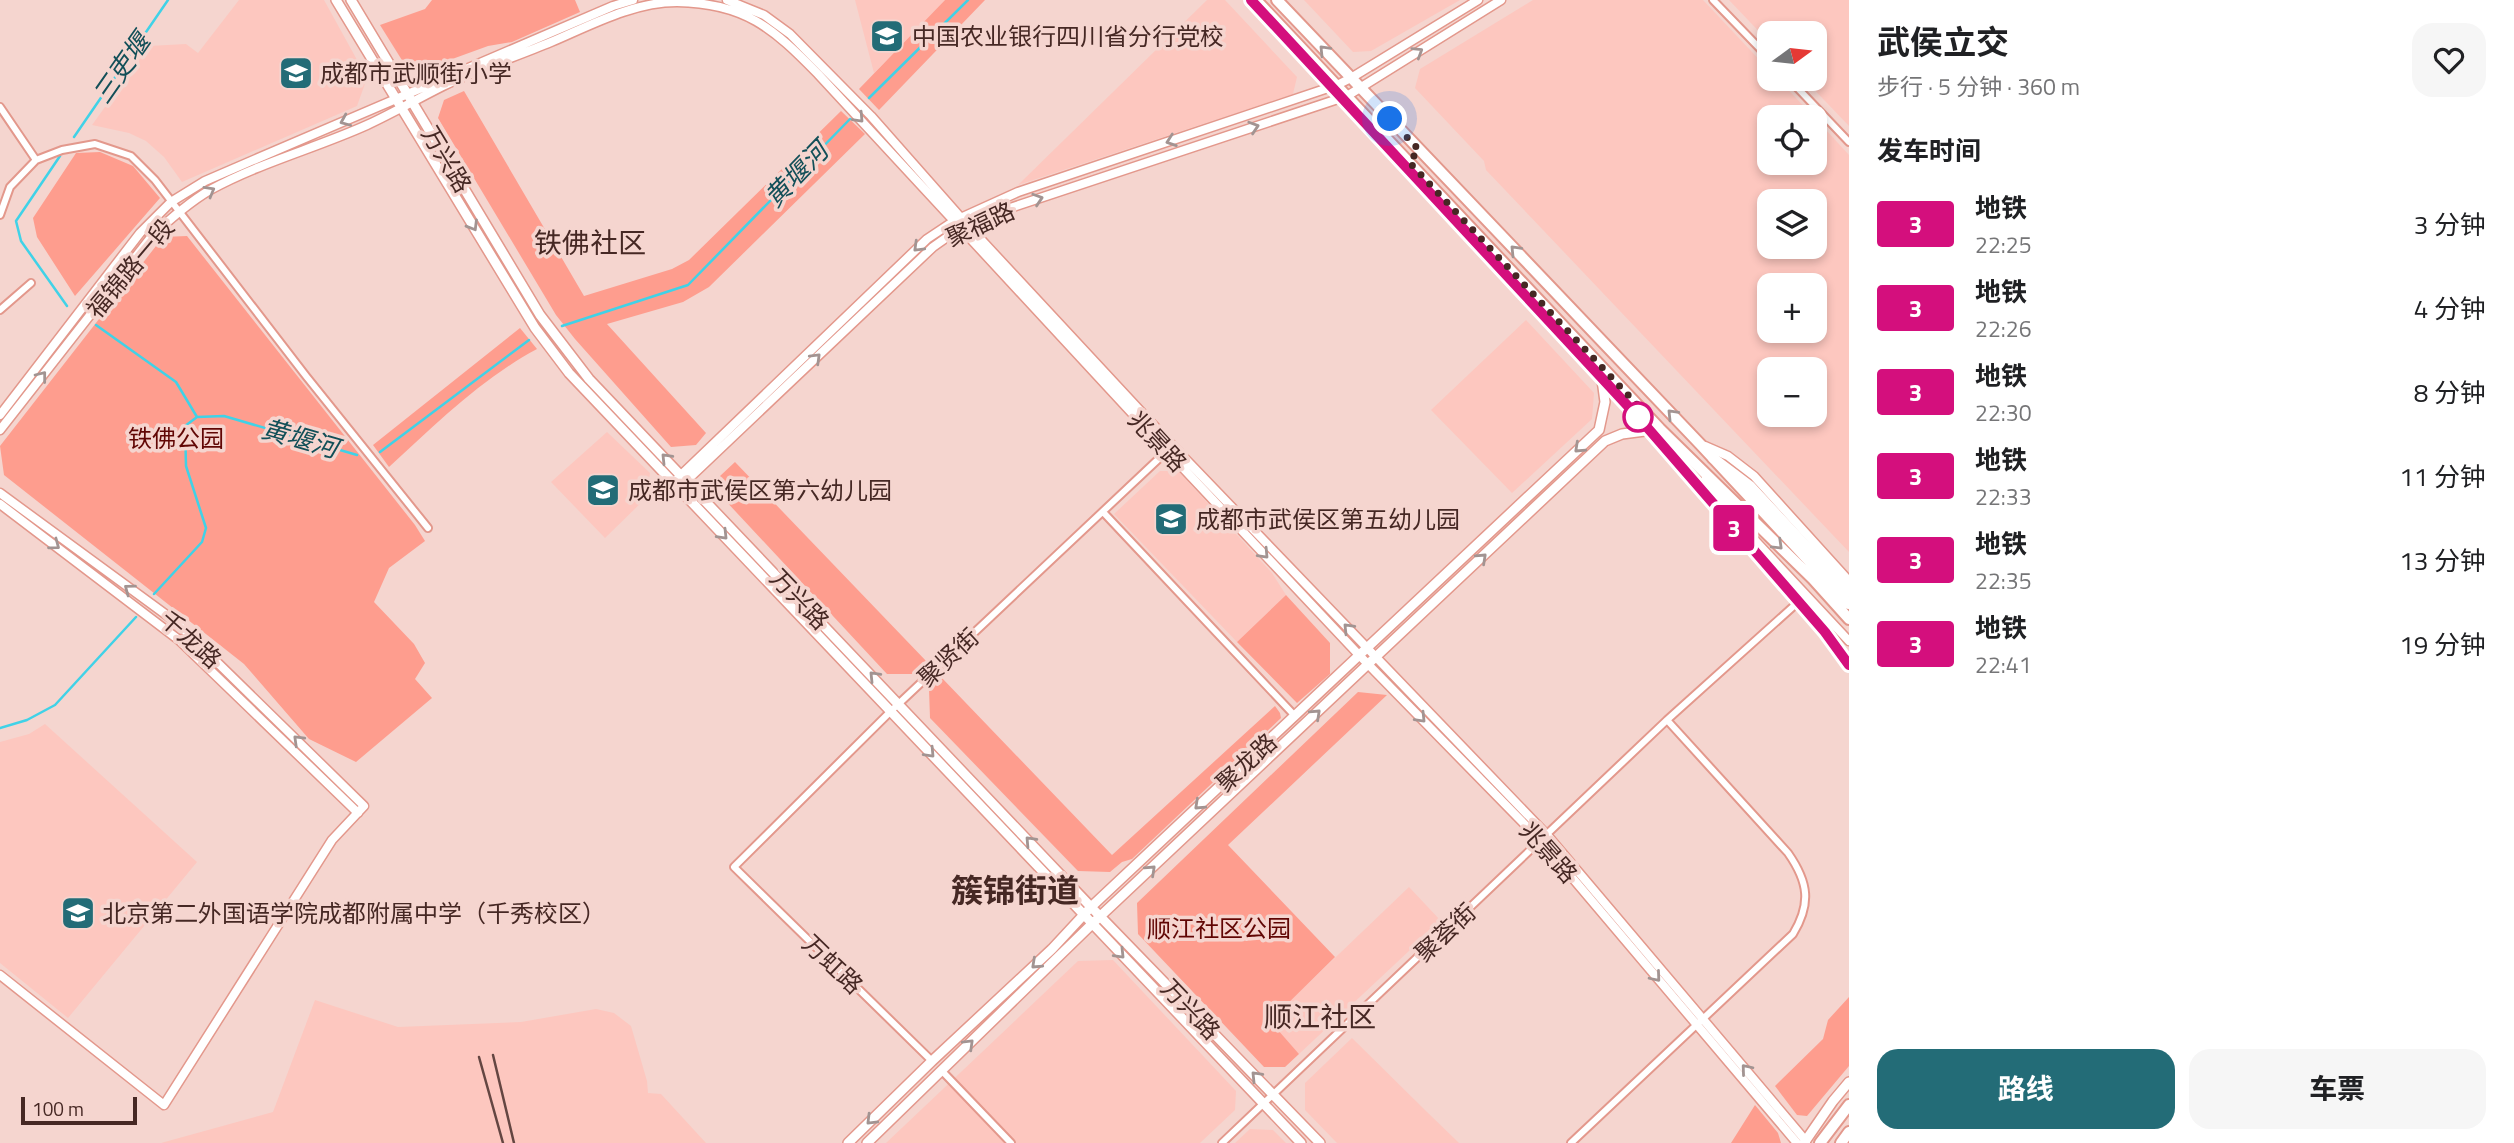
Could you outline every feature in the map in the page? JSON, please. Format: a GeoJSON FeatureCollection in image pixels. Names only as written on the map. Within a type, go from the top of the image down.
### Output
{"type":"FeatureCollection","features":[{"type":"Feature","properties":{"kind":"main road"},"geometry":{"type":"LineString","coordinates":[[336,0],[550,349],[569,373],[1301,1143]]}},
{"type":"Feature","properties":{"kind":"main road","name":"万兴路"},"geometry":{"type":"LineString","coordinates":[[351,0],[540,315],[589,379],[1320,1143]]}},
{"type":"Feature","properties":{"kind":"main road"},"geometry":{"type":"LineString","coordinates":[[1256,0],[1660,429],[1704,472],[1819,573],[1849,604]]}},
{"type":"Feature","properties":{"kind":"main road"},"geometry":{"type":"LineString","coordinates":[[1276,0],[1713,458],[1750,486],[1819,573],[1849,619]]}},
{"type":"Feature","properties":{"kind":"main road"},"geometry":{"type":"LineString","coordinates":[[1409,162],[1419,150]]}},
{"type":"Feature","properties":{"kind":"main road","name":"聚龙路"},"geometry":{"type":"LineString","coordinates":[[848,1143],[1052,949],[1091,906],[1599,430],[1605,402],[1600,365]]}},
{"type":"Feature","properties":{"kind":"main road","name":"聚龙路"},"geometry":{"type":"LineString","coordinates":[[867,1143],[1092,924],[1605,441],[1622,434],[1660,429]]}},
{"type":"Feature","properties":{"kind":"main road"},"geometry":{"type":"LineString","coordinates":[[1819,573],[1849,592]]}},
{"type":"Feature","properties":{"kind":"main road"},"geometry":{"type":"LineString","coordinates":[[1802,1142],[1849,1082]]}},
{"type":"Feature","properties":{"kind":"main road"},"geometry":{"type":"LineString","coordinates":[[1820,1143],[1849,1105]]}},
{"type":"Feature","properties":{"kind":"main road"},"geometry":{"type":"LineString","coordinates":[[1841,1143],[1849,1132]]}},
{"type":"Feature","properties":{"kind":"street"},"geometry":{"type":"LineString","coordinates":[[410,98],[613,6],[633,0]]}},
{"type":"Feature","properties":{"kind":"street","name":"兆景路"},"geometry":{"type":"LineString","coordinates":[[727,0],[764,15],[790,34],[871,116],[961,223],[1167,451],[1359,655],[1545,839]]}},
{"type":"Feature","properties":{"kind":"street"},"geometry":{"type":"LineString","coordinates":[[961,223],[1018,192],[1337,85],[1478,0]]}},
{"type":"Feature","properties":{"kind":"street","name":"聚福路"},"geometry":{"type":"LineString","coordinates":[[675,486],[961,223],[1347,96],[1501,0]]}},
{"type":"Feature","properties":{"kind":"street"},"geometry":{"type":"LineString","coordinates":[[1713,0],[1757,46]]}},
{"type":"Feature","properties":{"kind":"street","name":"兆景路"},"geometry":{"type":"LineString","coordinates":[[410,98],[617,13],[657,4],[676,2],[715,5],[761,23],[781,37],[1377,657],[1545,839],[1802,1142]]}},
{"type":"Feature","properties":{"kind":"street"},"geometry":{"type":"LineString","coordinates":[[1800,91],[1849,142]]}},
{"type":"Feature","properties":{"kind":"street","name":"福锦路一段"},"geometry":{"type":"LineString","coordinates":[[0,415],[140,233],[171,202],[205,181],[396,99],[410,98]]}},
{"type":"Feature","properties":{"kind":"street","name":"福锦路一段"},"geometry":{"type":"LineString","coordinates":[[0,430],[152,236],[178,212],[230,181],[402,109],[410,98]]}},
{"type":"Feature","properties":{"kind":"street"},"geometry":{"type":"LineString","coordinates":[[0,107],[36,160]]}},
{"type":"Feature","properties":{"kind":"street"},"geometry":{"type":"LineString","coordinates":[[0,215],[10,187],[36,160],[62,150],[95,144],[131,156],[155,180],[428,528]]}},
{"type":"Feature","properties":{"kind":"street"},"geometry":{"type":"LineString","coordinates":[[0,310],[31,283]]}},
{"type":"Feature","properties":{"kind":"street"},"geometry":{"type":"LineString","coordinates":[[1700,444],[1728,456],[1754,476],[1848,578]]}},
{"type":"Feature","properties":{"kind":"street","name":"聚贤街"},"geometry":{"type":"LineString","coordinates":[[734,867],[891,711],[1167,451]]}},
{"type":"Feature","properties":{"kind":"street"},"geometry":{"type":"LineString","coordinates":[[1704,472],[1734,518],[1849,641]]}},
{"type":"Feature","properties":{"kind":"street","name":"千龙路"},"geometry":{"type":"LineString","coordinates":[[0,493],[176,622],[361,809]]}},
{"type":"Feature","properties":{"kind":"street","name":"千龙路"},"geometry":{"type":"LineString","coordinates":[[0,504],[179,640],[361,809]]}},
{"type":"Feature","properties":{"kind":"street"},"geometry":{"type":"LineString","coordinates":[[1103,512],[1295,716]]}},
{"type":"Feature","properties":{"kind":"street","name":"聚荟街"},"geometry":{"type":"LineString","coordinates":[[1222,1143],[1545,839],[1667,720],[1806,595]]}},
{"type":"Feature","properties":{"kind":"street"},"geometry":{"type":"LineString","coordinates":[[1571,1143],[1793,934],[1806,905],[1805,886],[1799,868],[1788,853],[1667,720]]}},
{"type":"Feature","properties":{"kind":"street"},"geometry":{"type":"LineString","coordinates":[[0,975],[164,1105],[332,840],[361,809]]}},
{"type":"Feature","properties":{"kind":"street","name":"万虹路"},"geometry":{"type":"LineString","coordinates":[[734,867],[932,1061]]}},
{"type":"Feature","properties":{"kind":"street"},"geometry":{"type":"LineString","coordinates":[[942,1071],[1012,1143]]}},
{"type":"Feature","properties":{"kind":"shaded area"},"geometry":{"type":"Polygon","coordinates":[[[239,0],[324,0],[367,78],[357,106],[182,182],[164,157],[146,141],[129,133],[92,125],[149,46],[186,44],[198,53],[239,0]]]}},
{"type":"Feature","properties":{"kind":"shaded area","name":"中国农业银行四川省分行党校"},"geometry":{"type":"Polygon","coordinates":[[[855,0],[945,0],[874,73],[855,0]]]}},
{"type":"Feature","properties":{"kind":"shaded area"},"geometry":{"type":"Polygon","coordinates":[[[1207,0],[1225,0],[1297,77],[1293,94],[1018,185],[1207,0]]]}},
{"type":"Feature","properties":{"kind":"shaded area"},"geometry":{"type":"Polygon","coordinates":[[[1304,0],[1460,0],[1371,51],[1353,52],[1304,0]]]}},
{"type":"Feature","properties":{"kind":"shaded area"},"geometry":{"type":"Polygon","coordinates":[[[1533,0],[1703,0],[1757,57],[1757,91],[1789,91],[1803,105],[1757,105],[1757,175],[1827,175],[1827,131],[1849,155],[1849,552],[1486,170],[1484,161],[1415,88],[1420,69],[1533,0]]]}},
{"type":"Feature","properties":{"kind":"shaded area"},"geometry":{"type":"Polygon","coordinates":[[[1729,0],[1849,0],[1849,126],[1815,91],[1827,91],[1827,21],[1757,21],[1757,29],[1729,0]]]}},
{"type":"Feature","properties":{"kind":"shaded area"},"geometry":{"type":"Polygon","coordinates":[[[1526,320],[1594,393],[1592,419],[1512,493],[1431,410],[1526,320]]]}},
{"type":"Feature","properties":{"kind":"shaded area","name":"成都市武侯区第六幼儿园"},"geometry":{"type":"Polygon","coordinates":[[[607,432],[650,473],[646,498],[605,538],[551,482],[607,432]]]}},
{"type":"Feature","properties":{"kind":"shaded area"},"geometry":{"type":"Polygon","coordinates":[[[1160,471],[1178,471],[1272,573],[1286,595],[1237,642],[1114,514],[1160,471]]]}},
{"type":"Feature","properties":{"kind":"shaded area","name":"北京第二外国语学院成都附属中学（千秀校区）"},"geometry":{"type":"Polygon","coordinates":[[[45,724],[197,862],[68,1018],[0,963],[0,742],[29,734],[45,724]]]}},
{"type":"Feature","properties":{"kind":"shaded area"},"geometry":{"type":"Polygon","coordinates":[[[1409,887],[1441,921],[1299,1054],[1269,1021],[1409,887]]]}},
{"type":"Feature","properties":{"kind":"shaded area"},"geometry":{"type":"Polygon","coordinates":[[[1113,960],[1236,1091],[1235,1110],[1200,1143],[886,1143],[1078,961],[1113,960]]]}},
{"type":"Feature","properties":{"kind":"shaded area"},"geometry":{"type":"Polygon","coordinates":[[[315,1000],[398,1027],[521,1022],[596,1009],[614,1013],[631,1026],[648,1093],[661,1094],[706,1143],[161,1143],[273,1112],[315,1000]]]}},
{"type":"Feature","properties":{"kind":"shaded area"},"geometry":{"type":"Polygon","coordinates":[[[1352,1038],[1459,1143],[1337,1143],[1305,1110],[1305,1083],[1352,1038]]]}},
{"type":"Feature","properties":{"kind":"shaded area"},"geometry":{"type":"Polygon","coordinates":[[[1250,1129],[1273,1130],[1286,1143],[1235,1143],[1250,1129]]]}},
{"type":"Feature","properties":{"kind":"green space"},"geometry":{"type":"Polygon","coordinates":[[[432,0],[575,0],[580,12],[512,42],[488,46],[433,66],[405,65],[380,25],[425,9],[432,0]]]}},
{"type":"Feature","properties":{"kind":"green space"},"geometry":{"type":"Polygon","coordinates":[[[945,0],[985,0],[879,110],[859,89],[945,0]]]}},
{"type":"Feature","properties":{"kind":"green space"},"geometry":{"type":"Polygon","coordinates":[[[464,91],[584,296],[672,269],[689,260],[841,111],[865,134],[709,287],[683,302],[607,324],[706,433],[696,445],[671,447],[556,315],[438,118],[444,100],[464,91]]]}},
{"type":"Feature","properties":{"kind":"green space"},"geometry":{"type":"Polygon","coordinates":[[[100,152],[133,166],[160,198],[75,296],[37,237],[33,218],[76,153],[100,152]]]}},
{"type":"Feature","properties":{"kind":"green space","name":"铁佛公园"},"geometry":{"type":"Polygon","coordinates":[[[187,236],[425,541],[389,568],[374,602],[414,644],[425,663],[415,679],[432,698],[356,762],[309,739],[244,664],[4,475],[0,446],[163,237],[187,236]]]}},
{"type":"Feature","properties":{"kind":"green space"},"geometry":{"type":"Polygon","coordinates":[[[520,328],[537,349],[478,388],[389,467],[373,445],[520,328]]]}},
{"type":"Feature","properties":{"kind":"green space"},"geometry":{"type":"Polygon","coordinates":[[[735,462],[928,664],[915,674],[887,674],[723,498],[720,476],[735,462]]]}},
{"type":"Feature","properties":{"kind":"green space"},"geometry":{"type":"Polygon","coordinates":[[[1286,595],[1330,643],[1330,674],[1297,703],[1237,642],[1286,595]]]}},
{"type":"Feature","properties":{"kind":"green space"},"geometry":{"type":"Polygon","coordinates":[[[941,677],[1112,855],[1275,706],[1281,718],[1132,859],[1122,862],[1110,872],[1078,871],[930,718],[929,689],[941,677]]]}},
{"type":"Feature","properties":{"kind":"green space","name":"顺江社区公园"},"geometry":{"type":"Polygon","coordinates":[[[1358,692],[1387,695],[1228,845],[1335,957],[1270,1021],[1299,1054],[1285,1067],[1264,1067],[1138,934],[1137,903],[1358,692]]]}},
{"type":"Feature","properties":{"kind":"green space"},"geometry":{"type":"Polygon","coordinates":[[[1849,997],[1849,1066],[1807,1116],[1797,1115],[1775,1086],[1823,1039],[1828,1020],[1849,997]]]}},
{"type":"Feature","properties":{"kind":"green space"},"geometry":{"type":"Polygon","coordinates":[[[1755,1105],[1778,1133],[1781,1143],[1731,1143],[1755,1105]]]}},
{"type":"Feature","properties":{"kind":"waterway","name":"三吏堰"},"geometry":{"type":"LineString","coordinates":[[74,137],[168,0]]}},
{"type":"Feature","properties":{"kind":"waterway","name":"黄堰河"},"geometry":{"type":"LineString","coordinates":[[869,98],[968,0]]}},
{"type":"Feature","properties":{"kind":"waterway","name":"黄堰河"},"geometry":{"type":"LineString","coordinates":[[562,326],[688,285],[850,119]]}},
{"type":"Feature","properties":{"kind":"waterway","name":"三吏堰"},"geometry":{"type":"LineString","coordinates":[[60,156],[16,221],[21,241],[67,306]]}},
{"type":"Feature","properties":{"kind":"waterway","name":"三吏堰"},"geometry":{"type":"LineString","coordinates":[[96,325],[176,382],[197,417]]}},
{"type":"Feature","properties":{"kind":"waterway","name":"黄堰河"},"geometry":{"type":"LineString","coordinates":[[380,452],[529,340]]}},
{"type":"Feature","properties":{"kind":"waterway","name":"黄堰河"},"geometry":{"type":"LineString","coordinates":[[154,594],[202,542],[206,528],[186,466],[185,426],[197,417],[224,416],[357,455]]}},
{"type":"Feature","properties":{"kind":"waterway","name":"黄堰河"},"geometry":{"type":"LineString","coordinates":[[0,728],[27,720],[55,705],[136,617]]}},
{"type":"Feature","properties":{"kind":"railway"},"geometry":{"type":"LineString","coordinates":[[493,1055],[514,1143]]}},
{"type":"Feature","properties":{"kind":"railway"},"geometry":{"type":"LineString","coordinates":[[479,1057],[503,1143]]}},
{"type":"Feature","properties":{"kind":"metro line","name":"3"},"geometry":{"type":"LineString","coordinates":[[1251,0],[1639,418],[1825,632],[1849,665]]}},
{"type":"Feature","properties":{"kind":"place","name":"中国农业银行四川省分行党校"},"geometry":{"type":"Point","coordinates":[887,36]}},
{"type":"Feature","properties":{"kind":"place","name":"成都市武顺街小学"},"geometry":{"type":"Point","coordinates":[296,73]}},
{"type":"Feature","properties":{"kind":"place","name":"成都市武侯区第六幼儿园"},"geometry":{"type":"Point","coordinates":[603,490]}},
{"type":"Feature","properties":{"kind":"place","name":"成都市武侯区第五幼儿园"},"geometry":{"type":"Point","coordinates":[1171,519]}},
{"type":"Feature","properties":{"kind":"place","name":"北京第二外国语学院成都附属中学（千秀校区）"},"geometry":{"type":"Point","coordinates":[78,913]}},
{"type":"Feature","properties":{"kind":"district","name":"铁佛社区"},"geometry":{"type":"Point","coordinates":[590,242]}},
{"type":"Feature","properties":{"kind":"district","name":"簇锦街道"},"geometry":{"type":"Point","coordinates":[1015,890]}},
{"type":"Feature","properties":{"kind":"district","name":"顺江社区"},"geometry":{"type":"Point","coordinates":[1320,1016]}},
{"type":"Feature","properties":{"kind":"route"},"geometry":{"type":"LineString","coordinates":[[1390,119],[1419,150],[1409,162],[1645,413],[1638,417]]}}]}
